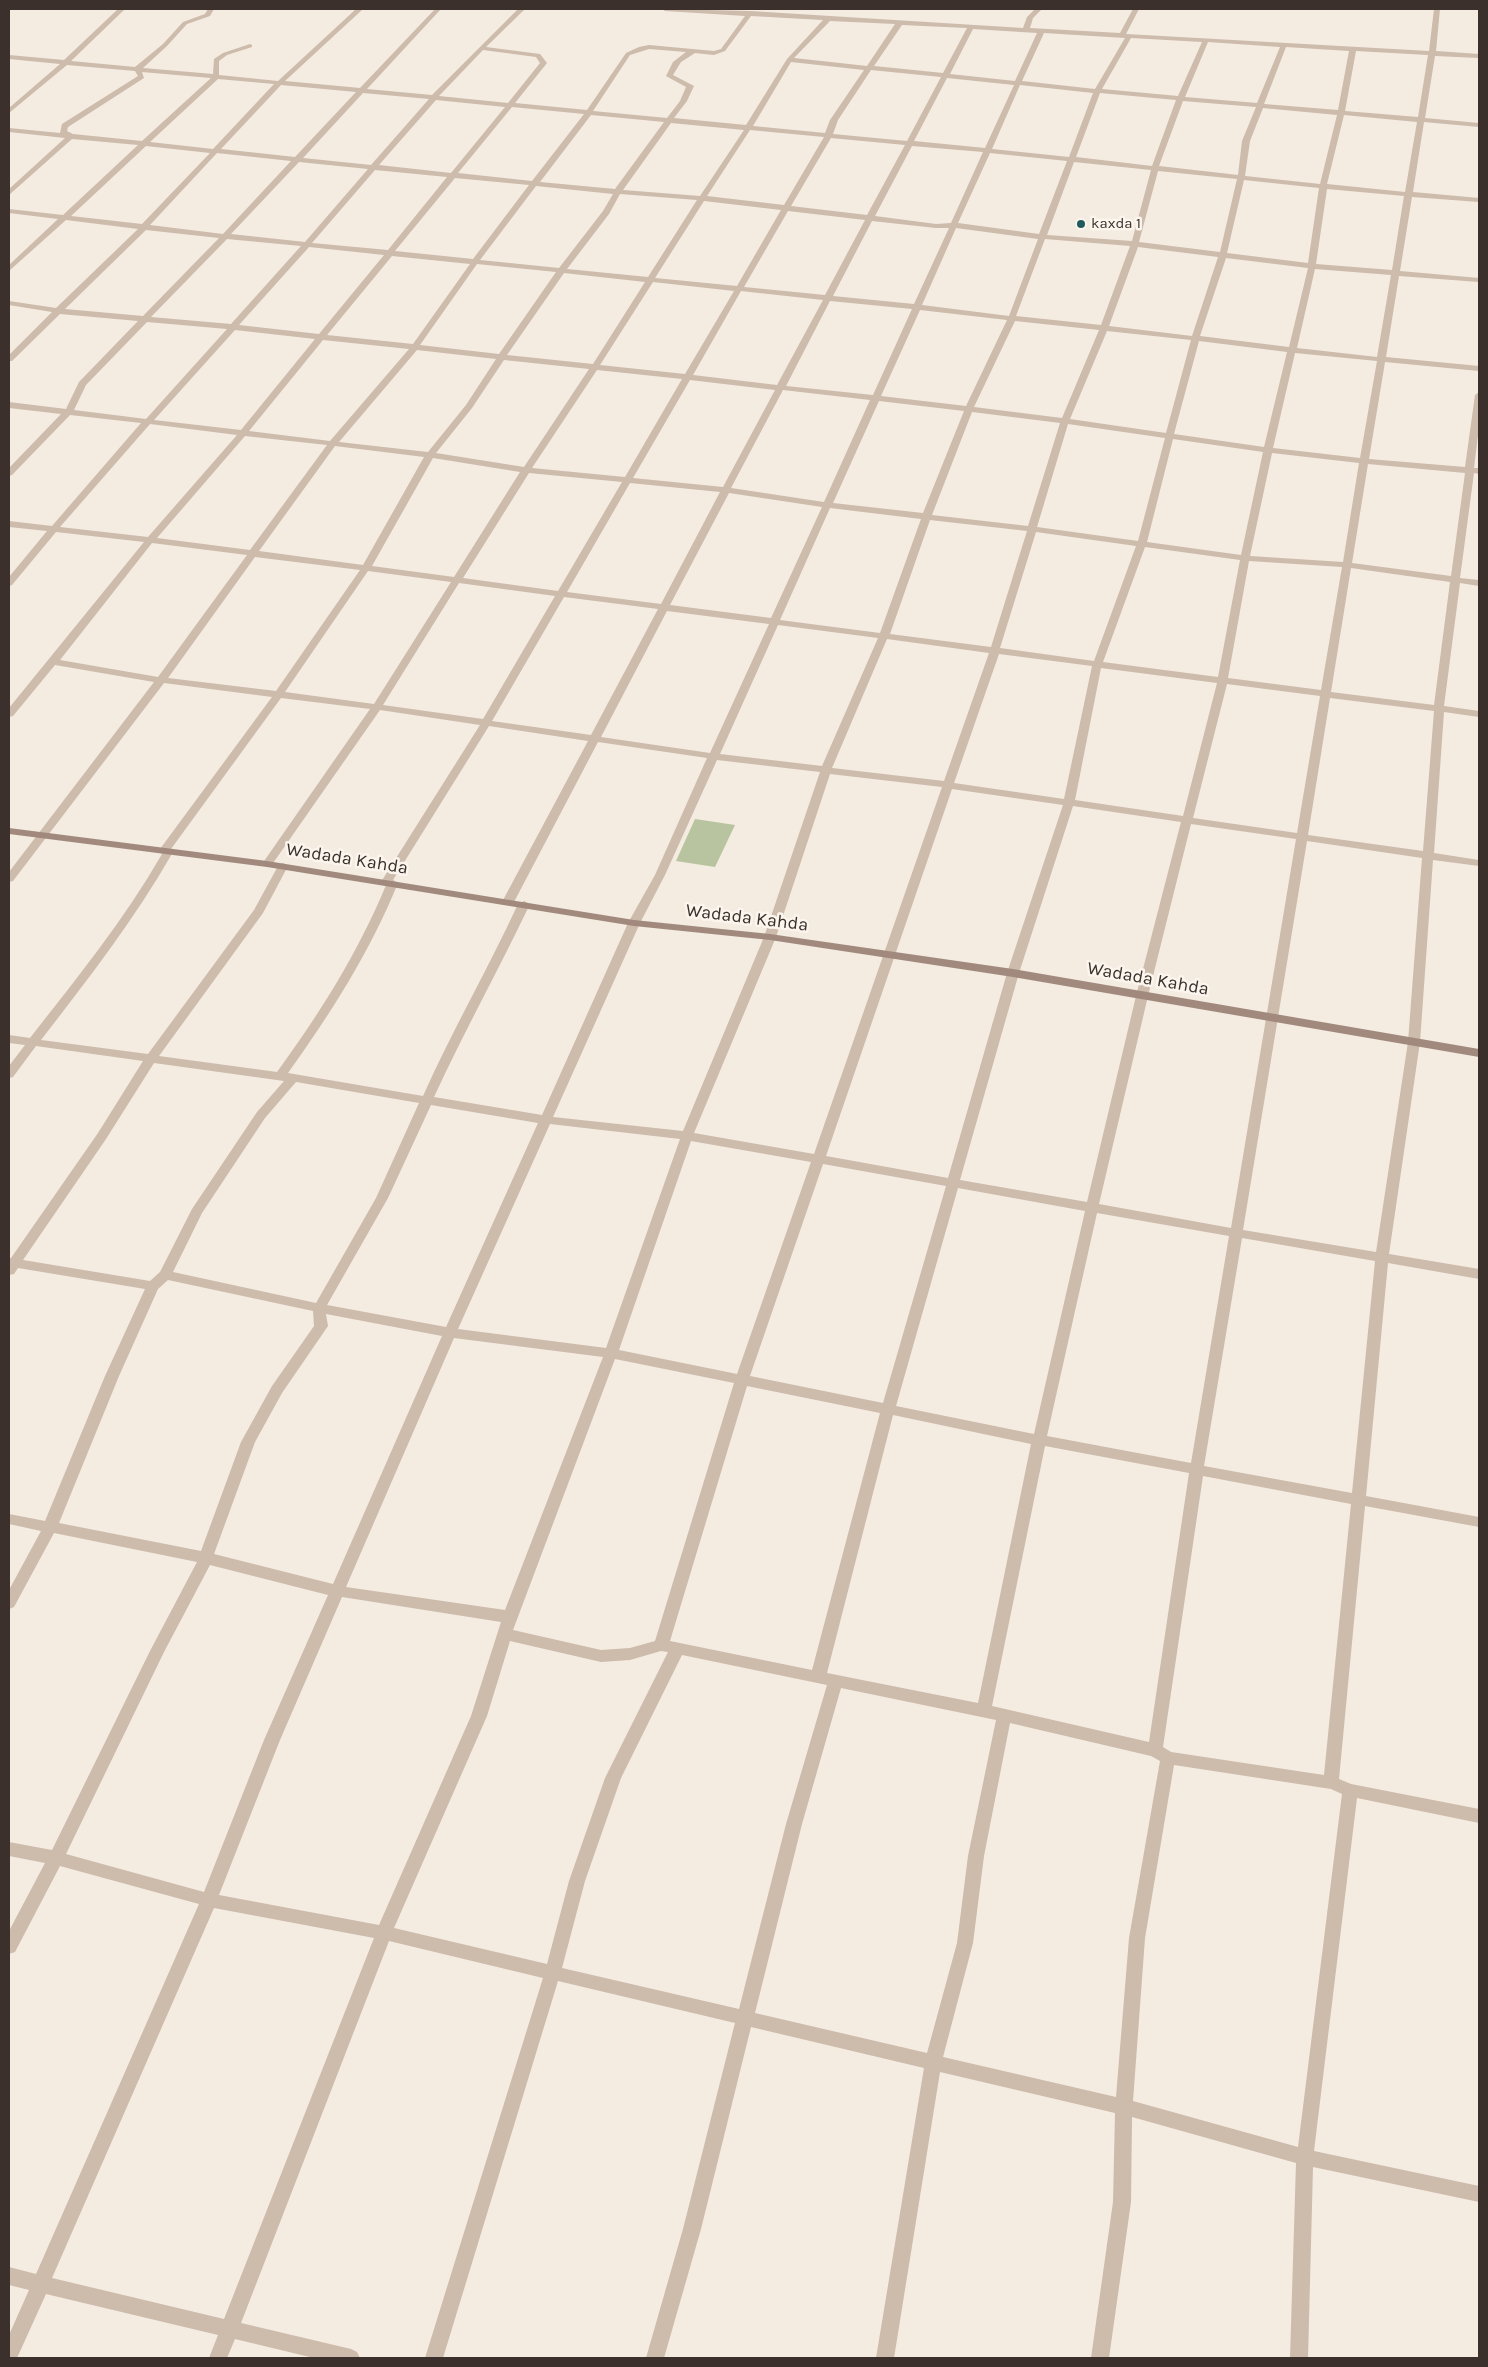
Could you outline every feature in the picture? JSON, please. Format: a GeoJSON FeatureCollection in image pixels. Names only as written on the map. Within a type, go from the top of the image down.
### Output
{"type":"FeatureCollection","features":[{"type":"Feature","properties":{"kind":"main road","name":"Wadada Kahda"},"geometry":{"type":"LineString","coordinates":[[9,831],[283,866],[634,923],[770,938],[1013,973],[1479,1053]]}},
{"type":"Feature","properties":{"kind":"street"},"geometry":{"type":"LineString","coordinates":[[9,111],[66,62],[122,9]]}},
{"type":"Feature","properties":{"kind":"street"},"geometry":{"type":"LineString","coordinates":[[137,69],[165,45],[185,23],[208,14],[211,9]]}},
{"type":"Feature","properties":{"kind":"street"},"geometry":{"type":"LineString","coordinates":[[9,359],[144,227],[281,82],[360,9]]}},
{"type":"Feature","properties":{"kind":"street"},"geometry":{"type":"LineString","coordinates":[[9,473],[68,411],[82,384],[118,349],[141,320],[226,235],[438,9]]}},
{"type":"Feature","properties":{"kind":"street"},"geometry":{"type":"LineString","coordinates":[[9,583],[52,530],[146,422],[307,244],[434,97],[522,9]]}},
{"type":"Feature","properties":{"kind":"street"},"geometry":{"type":"LineString","coordinates":[[665,9],[1479,56]]}},
{"type":"Feature","properties":{"kind":"street"},"geometry":{"type":"LineString","coordinates":[[1027,30],[1026,25],[1030,17],[1039,9]]}},
{"type":"Feature","properties":{"kind":"street"},"geometry":{"type":"LineString","coordinates":[[218,2358],[384,1933],[479,1716],[510,1617],[611,1353],[687,1136],[770,938],[826,769],[884,636],[927,516],[968,411],[1011,320],[1097,91],[1126,36],[1136,9]]}},
{"type":"Feature","properties":{"kind":"street"},"geometry":{"type":"LineString","coordinates":[[1100,2358],[1122,2202],[1124,2107],[1137,1938],[1197,1468],[1382,360],[1432,53],[1437,9]]}},
{"type":"Feature","properties":{"kind":"street"},"geometry":{"type":"LineString","coordinates":[[9,879],[161,680],[333,443],[415,347],[476,260],[589,112],[628,54],[641,48],[649,47],[714,52],[723,50],[750,14]]}},
{"type":"Feature","properties":{"kind":"street"},"geometry":{"type":"LineString","coordinates":[[267,864],[377,707],[526,470],[595,367],[650,278],[776,85],[789,60],[829,18]]}},
{"type":"Feature","properties":{"kind":"street"},"geometry":{"type":"LineString","coordinates":[[9,1602],[50,1527],[112,1376],[153,1286],[165,1275],[196,1212],[286,1077],[340,987],[378,921],[389,882],[486,723],[828,136],[834,120],[900,22]]}},
{"type":"Feature","properties":{"kind":"street"},"geometry":{"type":"LineString","coordinates":[[508,902],[971,27]]}},
{"type":"Feature","properties":{"kind":"street"},"geometry":{"type":"LineString","coordinates":[[9,2356],[209,1900],[272,1740],[450,1333],[634,923],[660,875],[712,756],[1042,32]]}},
{"type":"Feature","properties":{"kind":"street"},"geometry":{"type":"LineString","coordinates":[[434,2358],[553,1972],[577,1881],[614,1778],[670,1646],[742,1380],[995,650],[1065,421],[1104,328],[1135,244],[1155,167],[1180,99],[1206,40]]}},
{"type":"Feature","properties":{"kind":"street"},"geometry":{"type":"LineString","coordinates":[[818,1677],[888,1410],[952,1184],[1013,973],[1069,802],[1097,665],[1141,545],[1195,339],[1223,255],[1241,177],[1246,141],[1284,44]]}},
{"type":"Feature","properties":{"kind":"street"},"geometry":{"type":"LineString","coordinates":[[9,269],[216,77],[216,60],[225,54],[250,46]]}},
{"type":"Feature","properties":{"kind":"street"},"geometry":{"type":"LineString","coordinates":[[9,714],[150,540],[244,432],[544,63],[538,55],[481,48]]}},
{"type":"Feature","properties":{"kind":"street"},"geometry":{"type":"LineString","coordinates":[[984,1711],[1039,1440],[1092,1208],[1142,996],[1188,820],[1222,679],[1244,558],[1312,266],[1323,187],[1341,114],[1353,48]]}},
{"type":"Feature","properties":{"kind":"street"},"geometry":{"type":"LineString","coordinates":[[9,1074],[61,1008],[151,884],[166,851],[279,694],[366,568],[430,455],[469,406],[539,300],[606,212],[668,119],[683,101],[690,86],[669,76],[671,68],[684,55],[694,51]]}},
{"type":"Feature","properties":{"kind":"street"},"geometry":{"type":"LineString","coordinates":[[9,57],[668,119],[908,145],[1155,167],[1323,187],[1479,200]]}},
{"type":"Feature","properties":{"kind":"street"},"geometry":{"type":"LineString","coordinates":[[789,60],[1341,114],[1479,124]]}},
{"type":"Feature","properties":{"kind":"street"},"geometry":{"type":"LineString","coordinates":[[71,136],[63,132],[65,126],[142,77],[137,69]]}},
{"type":"Feature","properties":{"kind":"street"},"geometry":{"type":"LineString","coordinates":[[9,130],[618,192],[702,198],[936,226],[954,225],[1043,237],[1135,244],[1312,266],[1479,280]]}},
{"type":"Feature","properties":{"kind":"street"},"geometry":{"type":"LineString","coordinates":[[9,193],[71,136]]}},
{"type":"Feature","properties":{"kind":"street"},"geometry":{"type":"LineString","coordinates":[[9,210],[144,227],[476,260],[561,271],[650,278],[917,307],[1011,320],[1104,328],[1292,351],[1479,369]]}},
{"type":"Feature","properties":{"kind":"street"},"geometry":{"type":"LineString","coordinates":[[9,303],[58,312],[232,327],[876,398],[968,411],[1065,421],[1268,450],[1405,466],[1474,471]]}},
{"type":"Feature","properties":{"kind":"street"},"geometry":{"type":"LineString","coordinates":[[1330,1783],[1382,1258],[1414,1042],[1439,709],[1474,471],[1479,395]]}},
{"type":"Feature","properties":{"kind":"street"},"geometry":{"type":"LineString","coordinates":[[9,406],[68,411],[146,422],[430,455],[526,470],[725,490],[827,505],[1033,529],[1244,558],[1348,565],[1479,583]]}},
{"type":"Feature","properties":{"kind":"street"},"geometry":{"type":"LineString","coordinates":[[9,524],[150,540],[1479,714]]}},
{"type":"Feature","properties":{"kind":"street"},"geometry":{"type":"LineString","coordinates":[[53,662],[161,680],[377,707],[593,740],[949,785],[1479,863]]}},
{"type":"Feature","properties":{"kind":"street"},"geometry":{"type":"LineString","coordinates":[[153,1286],[10,1265],[102,1136],[151,1058],[259,911],[283,866]]}},
{"type":"Feature","properties":{"kind":"street"},"geometry":{"type":"LineString","coordinates":[[9,1946],[56,1858],[157,1650],[206,1558],[248,1442],[277,1390],[320,1326],[319,1308],[382,1198],[449,1051],[500,955],[524,904]]}},
{"type":"Feature","properties":{"kind":"street"},"geometry":{"type":"LineString","coordinates":[[9,1039],[286,1077],[546,1120],[687,1136],[1236,1234],[1479,1274]]}},
{"type":"Feature","properties":{"kind":"street"},"geometry":{"type":"LineString","coordinates":[[165,1275],[319,1308],[450,1333],[611,1353],[1039,1440],[1479,1522]]}},
{"type":"Feature","properties":{"kind":"street"},"geometry":{"type":"LineString","coordinates":[[9,1519],[206,1558],[338,1591],[510,1617]]}},
{"type":"Feature","properties":{"kind":"street"},"geometry":{"type":"LineString","coordinates":[[505,1634],[601,1656],[630,1654],[670,1646],[1004,1715],[1161,1754],[1330,1783],[1350,1790],[1479,1816]]}},
{"type":"Feature","properties":{"kind":"street"},"geometry":{"type":"LineString","coordinates":[[655,2358],[692,2230],[747,2018],[794,1824],[836,1681]]}},
{"type":"Feature","properties":{"kind":"street"},"geometry":{"type":"LineString","coordinates":[[885,2358],[933,2062],[965,1943],[976,1856],[1004,1715]]}},
{"type":"Feature","properties":{"kind":"street"},"geometry":{"type":"LineString","coordinates":[[1299,2358],[1305,2157],[1350,1790]]}},
{"type":"Feature","properties":{"kind":"street"},"geometry":{"type":"LineString","coordinates":[[9,1849],[56,1858],[209,1900],[384,1933],[553,1972],[1124,2107],[1305,2157],[1479,2194]]}},
{"type":"Feature","properties":{"kind":"street"},"geometry":{"type":"LineString","coordinates":[[9,2276],[229,2327],[351,2358]]}},
{"type":"Feature","properties":{"kind":"green space"},"geometry":{"type":"Polygon","coordinates":[[[695,819],[735,825],[715,867],[676,861],[695,819]]]}},
{"type":"Feature","properties":{"kind":"place","name":"kaxda 1"},"geometry":{"type":"Point","coordinates":[1081,224]}}]}
